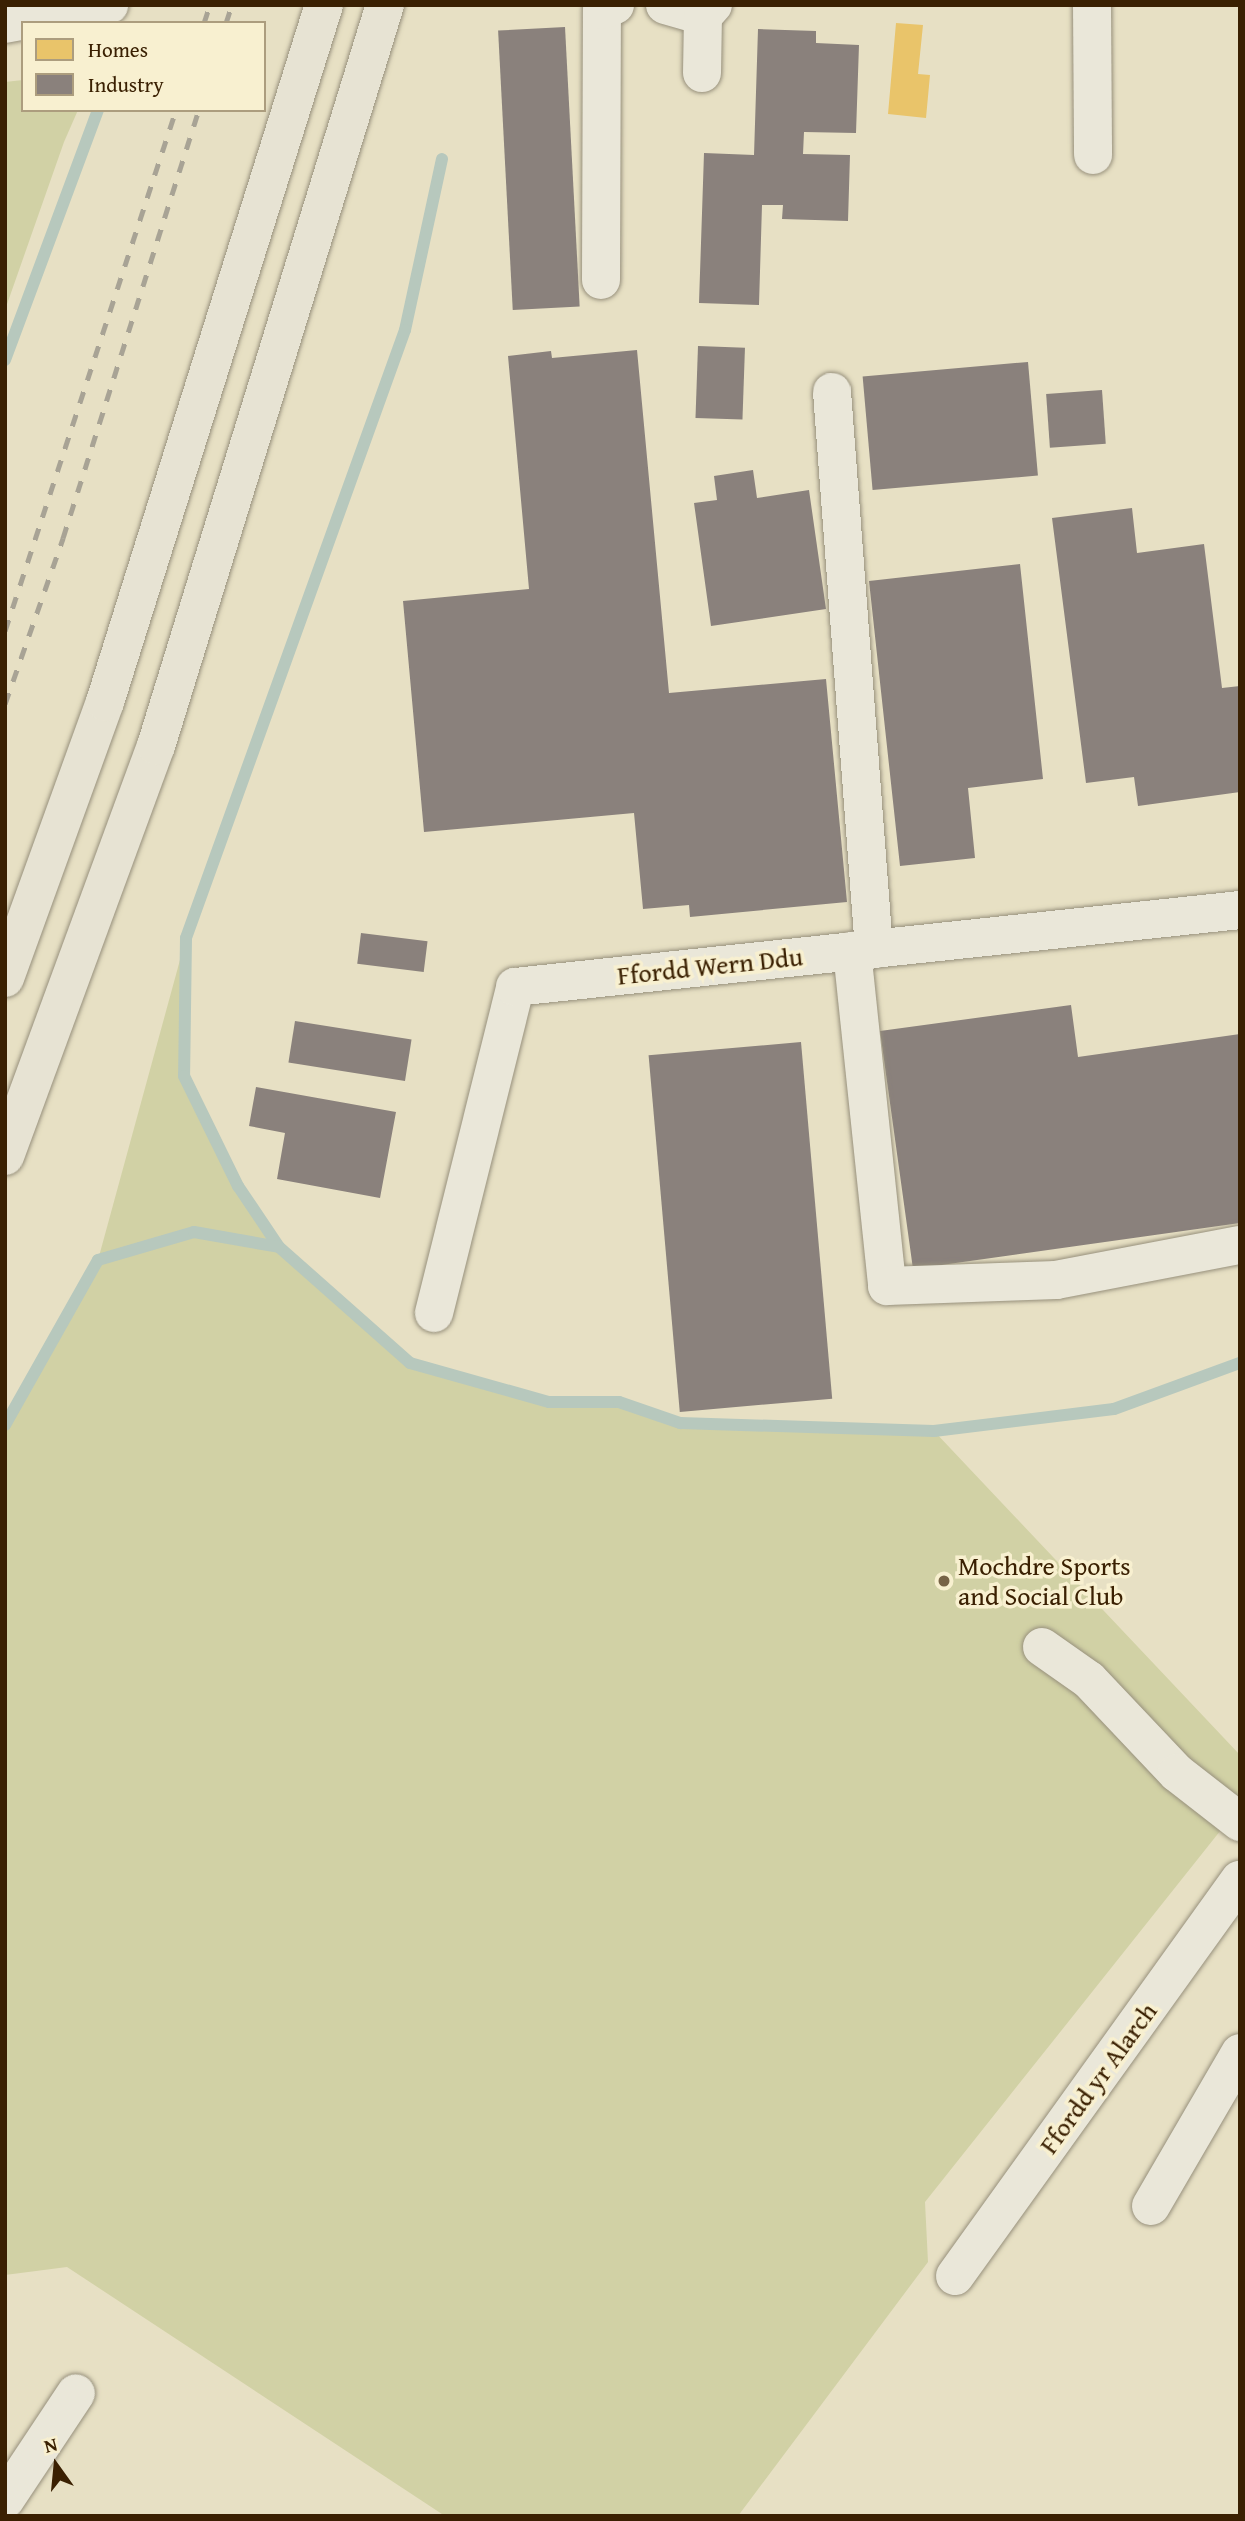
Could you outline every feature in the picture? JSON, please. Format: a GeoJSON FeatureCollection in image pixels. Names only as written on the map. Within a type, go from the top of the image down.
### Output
{"type":"FeatureCollection","features":[{"type":"Feature","properties":{"kind":"highway"},"geometry":{"type":"LineString","coordinates":[[5,978],[105,702],[324,5]]}},
{"type":"Feature","properties":{"kind":"highway"},"geometry":{"type":"LineString","coordinates":[[5,1156],[156,746],[385,5]]}},
{"type":"Feature","properties":{"kind":"street"},"geometry":{"type":"LineString","coordinates":[[22,21],[109,5]]}},
{"type":"Feature","properties":{"kind":"street"},"geometry":{"type":"LineString","coordinates":[[601,280],[602,10],[615,5]]}},
{"type":"Feature","properties":{"kind":"street"},"geometry":{"type":"LineString","coordinates":[[665,5],[708,11],[702,73]]}},
{"type":"Feature","properties":{"kind":"street"},"geometry":{"type":"LineString","coordinates":[[1092,5],[1093,155]]}},
{"type":"Feature","properties":{"kind":"street"},"geometry":{"type":"LineString","coordinates":[[832,392],[863,950],[887,1286],[1056,1280],[1240,1245]]}},
{"type":"Feature","properties":{"kind":"street","name":"Ffordd Wern Ddu"},"geometry":{"type":"LineString","coordinates":[[434,1313],[515,986],[863,950],[1238,919]]}},
{"type":"Feature","properties":{"kind":"street"},"geometry":{"type":"LineString","coordinates":[[1042,1647],[1089,1680],[1177,1773],[1240,1822]]}},
{"type":"Feature","properties":{"kind":"street","name":"Ffordd yr Alarch"},"geometry":{"type":"LineString","coordinates":[[955,2276],[1240,1881]]}},
{"type":"Feature","properties":{"kind":"street"},"geometry":{"type":"LineString","coordinates":[[1151,2206],[1240,2053]]}},
{"type":"Feature","properties":{"kind":"street"},"geometry":{"type":"LineString","coordinates":[[5,2500],[76,2393]]}},
{"type":"Feature","properties":{"kind":"green space"},"geometry":{"type":"Polygon","coordinates":[[[21,80],[21,112],[77,112],[5,310],[5,82],[21,80]]]}},
{"type":"Feature","properties":{"kind":"green space"},"geometry":{"type":"Polygon","coordinates":[[[186,938],[184,1076],[238,1186],[279,1247],[410,1363],[549,1402],[619,1402],[680,1423],[934,1431],[1240,1755],[1240,1806],[925,2202],[928,2262],[738,2516],[445,2516],[67,2267],[5,2275],[5,1425],[98,1260],[186,938]]]}},
{"type":"Feature","properties":{"kind":"building: Homes"},"geometry":{"type":"Polygon","coordinates":[[[896,23],[923,25],[918,74],[930,75],[926,118],[888,114],[896,23]]]}},
{"type":"Feature","properties":{"kind":"building: Industry"},"geometry":{"type":"Polygon","coordinates":[[[565,27],[580,307],[513,310],[498,31],[565,27]]]}},
{"type":"Feature","properties":{"kind":"building: Industry"},"geometry":{"type":"Polygon","coordinates":[[[758,29],[816,31],[816,43],[859,45],[856,133],[804,132],[803,154],[850,155],[848,221],[782,219],[783,205],[762,205],[759,305],[699,303],[704,153],[754,155],[758,29]]]}},
{"type":"Feature","properties":{"kind":"building: Industry"},"geometry":{"type":"Polygon","coordinates":[[[698,346],[745,348],[742,420],[695,418],[698,346]]]}},
{"type":"Feature","properties":{"kind":"building: Industry"},"geometry":{"type":"Polygon","coordinates":[[[637,350],[669,693],[826,679],[847,902],[690,917],[689,905],[643,909],[634,813],[424,832],[403,601],[529,589],[508,356],[551,351],[552,358],[637,350]]]}},
{"type":"Feature","properties":{"kind":"building: Industry"},"geometry":{"type":"Polygon","coordinates":[[[1028,362],[1038,476],[873,490],[863,376],[1028,362]]]}},
{"type":"Feature","properties":{"kind":"building: Industry"},"geometry":{"type":"Polygon","coordinates":[[[1102,390],[1106,444],[1050,448],[1046,394],[1102,390]]]}},
{"type":"Feature","properties":{"kind":"building: Industry"},"geometry":{"type":"Polygon","coordinates":[[[753,470],[757,498],[809,490],[826,609],[711,626],[694,503],[717,500],[714,476],[753,470]]]}},
{"type":"Feature","properties":{"kind":"building: Industry"},"geometry":{"type":"Polygon","coordinates":[[[1132,508],[1137,553],[1204,544],[1222,688],[1240,686],[1240,792],[1138,806],[1134,777],[1086,783],[1052,518],[1132,508]]]}},
{"type":"Feature","properties":{"kind":"building: Industry"},"geometry":{"type":"Polygon","coordinates":[[[1020,564],[1043,779],[968,788],[975,858],[900,866],[869,581],[1020,564]]]}},
{"type":"Feature","properties":{"kind":"building: Industry"},"geometry":{"type":"Polygon","coordinates":[[[361,933],[428,941],[424,972],[357,964],[361,933]]]}},
{"type":"Feature","properties":{"kind":"building: Industry"},"geometry":{"type":"Polygon","coordinates":[[[1071,1005],[1078,1057],[1240,1034],[1240,1223],[913,1269],[880,1031],[1071,1005]]]}},
{"type":"Feature","properties":{"kind":"building: Industry"},"geometry":{"type":"Polygon","coordinates":[[[295,1021],[412,1039],[405,1081],[288,1062],[295,1021]]]}},
{"type":"Feature","properties":{"kind":"building: Industry"},"geometry":{"type":"Polygon","coordinates":[[[801,1042],[832,1399],[680,1412],[649,1055],[801,1042]]]}},
{"type":"Feature","properties":{"kind":"building: Industry"},"geometry":{"type":"Polygon","coordinates":[[[256,1087],[396,1112],[380,1198],[277,1179],[285,1133],[249,1126],[256,1087]]]}},
{"type":"Feature","properties":{"kind":"waterway"},"geometry":{"type":"LineString","coordinates":[[5,360],[97,112]]}},
{"type":"Feature","properties":{"kind":"waterway"},"geometry":{"type":"LineString","coordinates":[[442,159],[405,330],[186,938],[184,1076],[238,1186],[279,1247],[410,1363],[549,1402],[619,1402],[680,1423],[934,1431],[1114,1409],[1240,1363]]}},
{"type":"Feature","properties":{"kind":"waterway"},"geometry":{"type":"LineString","coordinates":[[5,1425],[98,1260],[194,1232],[279,1247]]}},
{"type":"Feature","properties":{"kind":"railway"},"geometry":{"type":"LineString","coordinates":[[205,21],[210,5]]}},
{"type":"Feature","properties":{"kind":"railway"},"geometry":{"type":"LineString","coordinates":[[227,21],[232,5]]}},
{"type":"Feature","properties":{"kind":"railway"},"geometry":{"type":"LineString","coordinates":[[5,631],[175,112]]}},
{"type":"Feature","properties":{"kind":"railway"},"geometry":{"type":"LineString","coordinates":[[5,704],[63,538],[198,112]]}},
{"type":"Feature","properties":{"kind":"place","name":"Mochdre Sports and Social Club"},"geometry":{"type":"Point","coordinates":[944,1581]}}]}
